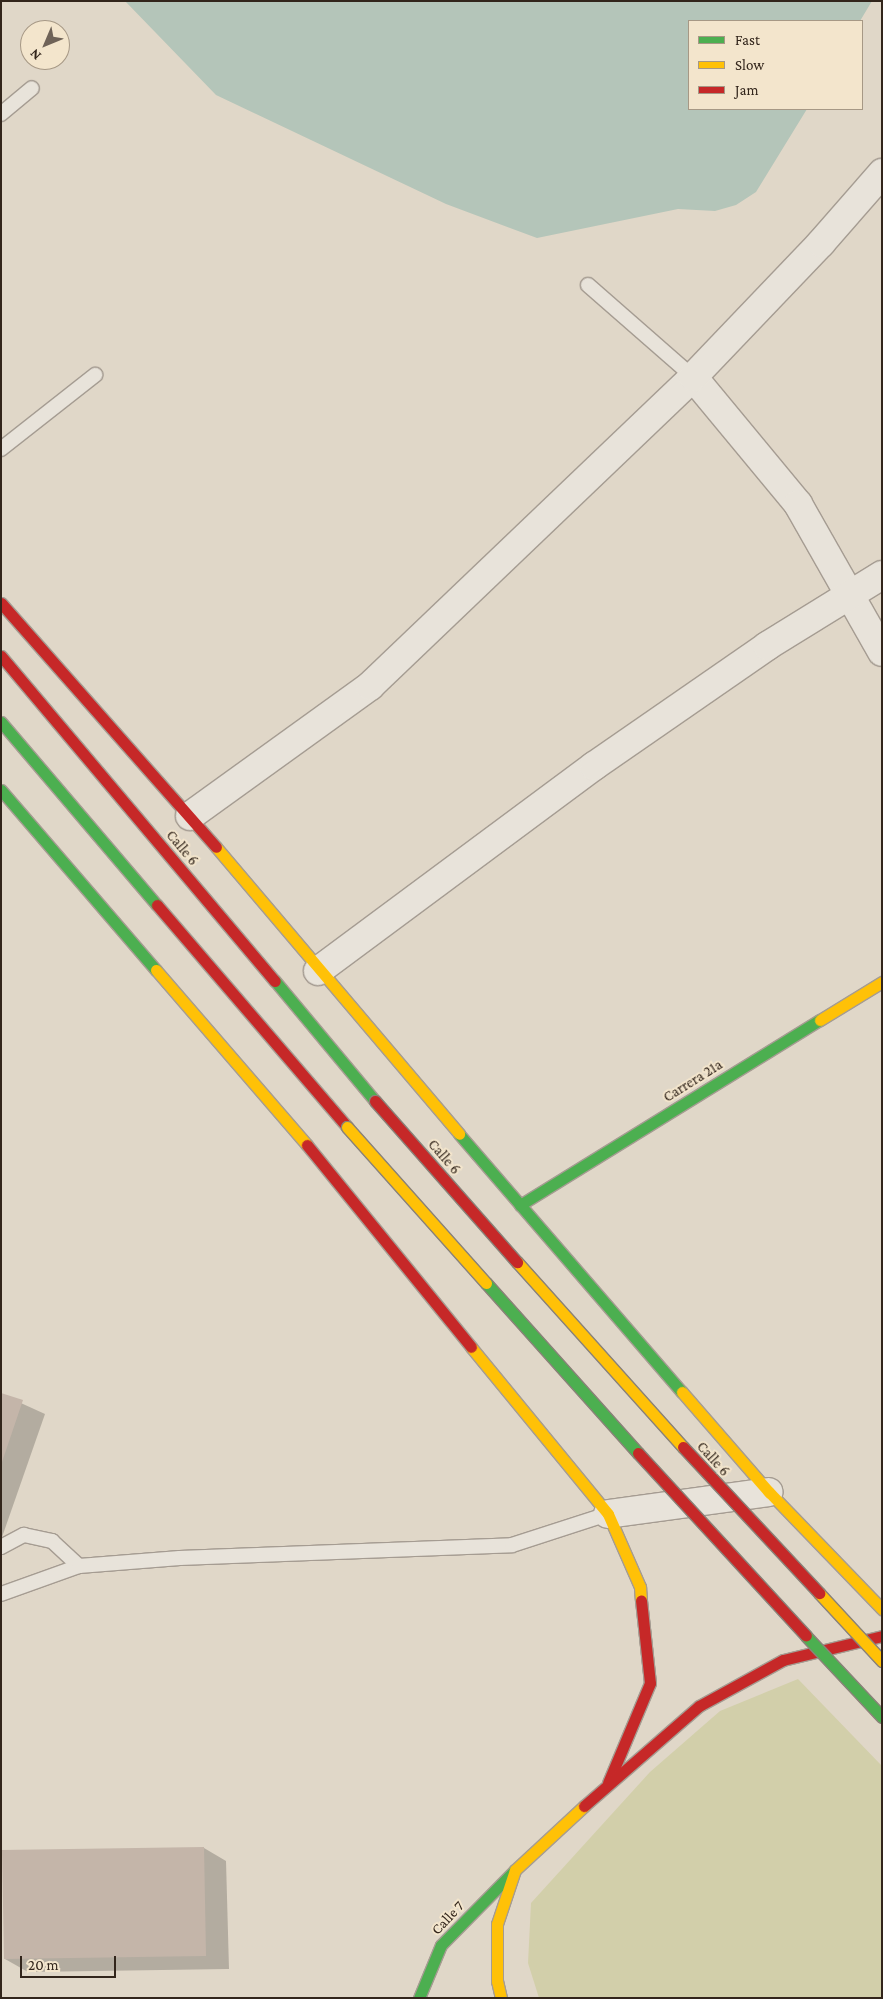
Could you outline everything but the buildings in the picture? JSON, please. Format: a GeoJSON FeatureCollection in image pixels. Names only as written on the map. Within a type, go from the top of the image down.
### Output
{"type":"FeatureCollection","features":[{"type":"Feature","properties":{"kind":"main road"},"geometry":{"type":"LineString","coordinates":[[1,603],[190,816],[318,971],[769,1492],[882,1609]]}},
{"type":"Feature","properties":{"kind":"main road","name":"Calle 6"},"geometry":{"type":"LineString","coordinates":[[1,656],[375,1101],[606,1364],[882,1661]]}},
{"type":"Feature","properties":{"kind":"main road"},"geometry":{"type":"LineString","coordinates":[[1,722],[347,1128],[687,1508],[882,1717]]}},
{"type":"Feature","properties":{"kind":"main road"},"geometry":{"type":"LineString","coordinates":[[1,790],[299,1135],[608,1514],[640,1587],[650,1683],[608,1783]]}},
{"type":"Feature","properties":{"kind":"main road","name":"Carrera 21a"},"geometry":{"type":"LineString","coordinates":[[520,1205],[882,982]]}},
{"type":"Feature","properties":{"kind":"main road","name":"Calle 7"},"geometry":{"type":"LineString","coordinates":[[419,1998],[441,1945],[515,1870],[608,1783],[699,1706],[754,1674],[783,1660],[882,1636]]}},
{"type":"Feature","properties":{"kind":"main road"},"geometry":{"type":"LineString","coordinates":[[502,1998],[497,1981],[497,1924],[515,1870]]}},
{"type":"Feature","properties":{"kind":"street"},"geometry":{"type":"LineString","coordinates":[[190,816],[370,686],[693,377],[821,243],[882,173]]}},
{"type":"Feature","properties":{"kind":"street"},"geometry":{"type":"LineString","coordinates":[[693,377],[798,504],[882,652]]}},
{"type":"Feature","properties":{"kind":"street"},"geometry":{"type":"LineString","coordinates":[[318,971],[594,766],[767,646],[882,575]]}},
{"type":"Feature","properties":{"kind":"street"},"geometry":{"type":"LineString","coordinates":[[608,1514],[769,1492]]}},
{"type":"Feature","properties":{"kind":"lane"},"geometry":{"type":"LineString","coordinates":[[1,114],[32,88]]}},
{"type":"Feature","properties":{"kind":"lane"},"geometry":{"type":"LineString","coordinates":[[588,285],[693,377]]}},
{"type":"Feature","properties":{"kind":"lane"},"geometry":{"type":"LineString","coordinates":[[1,449],[95,375]]}},
{"type":"Feature","properties":{"kind":"lane"},"geometry":{"type":"LineString","coordinates":[[1,1594],[79,1566],[180,1558],[512,1545],[608,1514]]}},
{"type":"Feature","properties":{"kind":"lane"},"geometry":{"type":"LineString","coordinates":[[1,1547],[24,1535],[52,1541],[79,1566]]}},
{"type":"Feature","properties":{"kind":"shaded area"},"geometry":{"type":"Polygon","coordinates":[[[125,1],[872,1],[861,20],[688,20],[688,110],[806,110],[756,192],[736,205],[715,211],[678,209],[537,238],[446,204],[216,95],[125,1]]]}},
{"type":"Feature","properties":{"kind":"shaded area"},"geometry":{"type":"Polygon","coordinates":[[[798,1679],[882,1766],[882,1998],[539,1998],[528,1963],[531,1903],[650,1772],[720,1711],[798,1679]]]}},
{"type":"Feature","properties":{"kind":"traffic: fast"},"geometry":{"type":"LineString","coordinates":[[1,722],[157,905]]}},
{"type":"Feature","properties":{"kind":"traffic: fast"},"geometry":{"type":"LineString","coordinates":[[1,790],[156,970]]}},
{"type":"Feature","properties":{"kind":"traffic: fast"},"geometry":{"type":"LineString","coordinates":[[275,981],[375,1101]]}},
{"type":"Feature","properties":{"kind":"traffic: fast"},"geometry":{"type":"LineString","coordinates":[[520,1205],[820,1020]]}},
{"type":"Feature","properties":{"kind":"traffic: fast"},"geometry":{"type":"LineString","coordinates":[[459,1134],[682,1392]]}},
{"type":"Feature","properties":{"kind":"traffic: fast"},"geometry":{"type":"LineString","coordinates":[[486,1283],[638,1453]]}},
{"type":"Feature","properties":{"kind":"traffic: fast"},"geometry":{"type":"LineString","coordinates":[[806,1636],[882,1717]]}},
{"type":"Feature","properties":{"kind":"traffic: fast"},"geometry":{"type":"LineString","coordinates":[[419,1998],[441,1945],[515,1870]]}},
{"type":"Feature","properties":{"kind":"traffic: slow"},"geometry":{"type":"LineString","coordinates":[[216,847],[459,1134]]}},
{"type":"Feature","properties":{"kind":"traffic: slow"},"geometry":{"type":"LineString","coordinates":[[156,970],[307,1145]]}},
{"type":"Feature","properties":{"kind":"traffic: slow"},"geometry":{"type":"LineString","coordinates":[[820,1020],[882,982]]}},
{"type":"Feature","properties":{"kind":"traffic: slow"},"geometry":{"type":"LineString","coordinates":[[347,1127],[486,1283]]}},
{"type":"Feature","properties":{"kind":"traffic: slow"},"geometry":{"type":"LineString","coordinates":[[517,1262],[683,1447]]}},
{"type":"Feature","properties":{"kind":"traffic: slow"},"geometry":{"type":"LineString","coordinates":[[471,1347],[608,1514],[640,1587],[641,1600]]}},
{"type":"Feature","properties":{"kind":"traffic: slow"},"geometry":{"type":"LineString","coordinates":[[682,1392],[769,1492],[882,1609]]}},
{"type":"Feature","properties":{"kind":"traffic: slow"},"geometry":{"type":"LineString","coordinates":[[819,1593],[882,1661]]}},
{"type":"Feature","properties":{"kind":"traffic: slow"},"geometry":{"type":"LineString","coordinates":[[501,1998],[497,1981],[497,1924],[515,1870],[584,1806]]}},
{"type":"Feature","properties":{"kind":"traffic: jam"},"geometry":{"type":"LineString","coordinates":[[1,603],[216,847]]}},
{"type":"Feature","properties":{"kind":"traffic: jam"},"geometry":{"type":"LineString","coordinates":[[1,656],[275,981]]}},
{"type":"Feature","properties":{"kind":"traffic: jam"},"geometry":{"type":"LineString","coordinates":[[157,905],[347,1127]]}},
{"type":"Feature","properties":{"kind":"traffic: jam"},"geometry":{"type":"LineString","coordinates":[[375,1101],[517,1262]]}},
{"type":"Feature","properties":{"kind":"traffic: jam"},"geometry":{"type":"LineString","coordinates":[[307,1145],[471,1347]]}},
{"type":"Feature","properties":{"kind":"traffic: jam"},"geometry":{"type":"LineString","coordinates":[[683,1447],[819,1593]]}},
{"type":"Feature","properties":{"kind":"traffic: jam"},"geometry":{"type":"LineString","coordinates":[[638,1453],[806,1636]]}},
{"type":"Feature","properties":{"kind":"traffic: jam"},"geometry":{"type":"LineString","coordinates":[[608,1783],[650,1683],[641,1600]]}},
{"type":"Feature","properties":{"kind":"traffic: jam"},"geometry":{"type":"LineString","coordinates":[[584,1806],[699,1706],[783,1660],[882,1636]]}}]}
